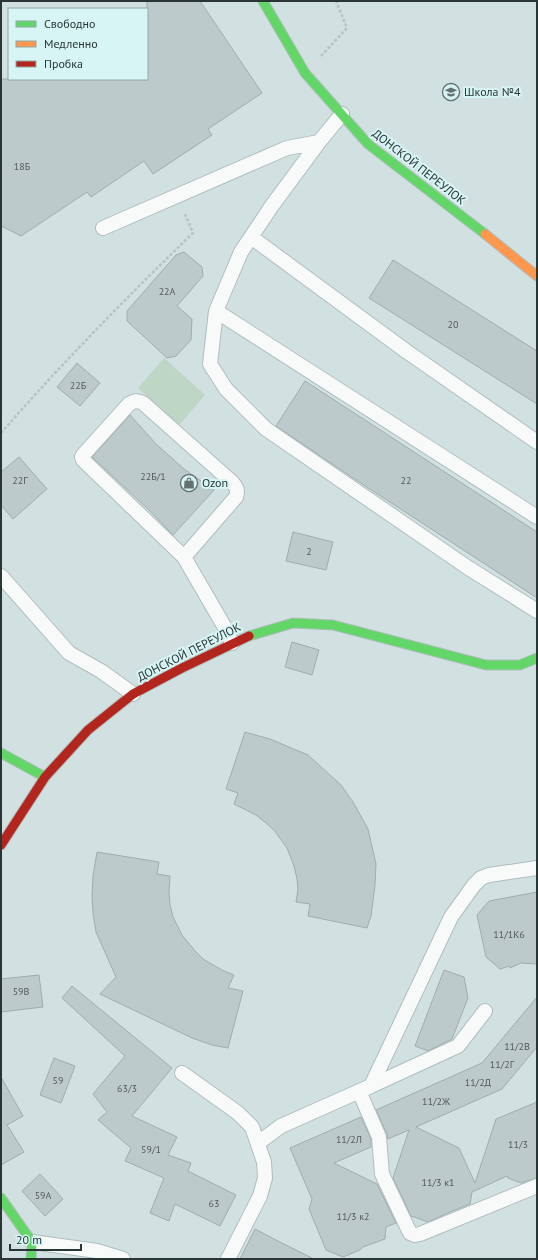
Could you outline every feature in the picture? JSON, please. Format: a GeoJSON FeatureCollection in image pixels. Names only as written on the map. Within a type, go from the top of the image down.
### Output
{"type":"FeatureCollection","features":[{"type":"Feature","properties":{"kind":"street","name":"ДОНСКОЙ ПЕРЕУЛОК"},"geometry":{"type":"LineString","coordinates":[[262,1],[305,73],[368,144],[502,247],[537,276]]}},
{"type":"Feature","properties":{"kind":"street","name":"ДОНСКОЙ ПЕРЕУЛОК"},"geometry":{"type":"LineString","coordinates":[[1,845],[45,777],[88,730],[133,694],[250,635],[294,623],[333,625],[486,665],[520,665],[537,658]]}},
{"type":"Feature","properties":{"kind":"street"},"geometry":{"type":"LineString","coordinates":[[1,753],[45,777]]}},
{"type":"Feature","properties":{"kind":"street"},"geometry":{"type":"LineString","coordinates":[[1,1198],[32,1242],[32,1259]]}},
{"type":"Feature","properties":{"kind":"lane"},"geometry":{"type":"LineString","coordinates":[[342,114],[271,206],[241,252],[216,311],[210,364],[226,389],[266,429],[467,567],[537,611]]}},
{"type":"Feature","properties":{"kind":"lane"},"geometry":{"type":"LineString","coordinates":[[102,228],[287,148],[319,142]]}},
{"type":"Feature","properties":{"kind":"lane"},"geometry":{"type":"LineString","coordinates":[[251,237],[406,351],[537,442]]}},
{"type":"Feature","properties":{"kind":"lane"},"geometry":{"type":"LineString","coordinates":[[216,311],[537,517]]}},
{"type":"Feature","properties":{"kind":"lane"},"geometry":{"type":"LineString","coordinates":[[184,557],[236,497],[238,492],[233,483],[142,403],[134,401],[129,404],[82,458],[86,464],[184,557],[224,626],[232,643]]}},
{"type":"Feature","properties":{"kind":"lane"},"geometry":{"type":"LineString","coordinates":[[1,576],[69,653],[101,671],[133,694]]}},
{"type":"Feature","properties":{"kind":"lane"},"geometry":{"type":"LineString","coordinates":[[537,868],[489,875],[481,878],[474,884],[450,917],[365,1089],[379,1137],[382,1174],[410,1233],[415,1235],[420,1234],[537,1186]]}},
{"type":"Feature","properties":{"kind":"lane"},"geometry":{"type":"LineString","coordinates":[[258,1143],[282,1126],[458,1046],[485,1011]]}},
{"type":"Feature","properties":{"kind":"lane"},"geometry":{"type":"LineString","coordinates":[[182,1073],[238,1113],[252,1127],[264,1162],[265,1178],[260,1196],[228,1259]]}},
{"type":"Feature","properties":{"kind":"lane"},"geometry":{"type":"LineString","coordinates":[[32,1242],[97,1251],[123,1259]]}},
{"type":"Feature","properties":{"kind":"path"},"geometry":{"type":"LineString","coordinates":[[305,73],[347,28],[336,1]]}},
{"type":"Feature","properties":{"kind":"path"},"geometry":{"type":"LineString","coordinates":[[1,433],[42,386],[127,297],[193,233],[185,214]]}},
{"type":"Feature","properties":{"kind":"green space"},"geometry":{"type":"Polygon","coordinates":[[[164,358],[205,395],[179,425],[138,388],[164,358]]]}},
{"type":"Feature","properties":{"kind":"building"},"geometry":{"type":"Polygon","coordinates":[[[147,1],[200,1],[262,93],[208,129],[212,135],[153,174],[144,161],[91,197],[87,192],[21,236],[1,226],[1,79],[148,80],[147,1]]]}},
{"type":"Feature","properties":{"kind":"building"},"geometry":{"type":"Polygon","coordinates":[[[184,252],[202,267],[203,276],[177,306],[192,319],[191,340],[176,356],[167,358],[127,321],[127,311],[176,255],[184,252]]]}},
{"type":"Feature","properties":{"kind":"building"},"geometry":{"type":"Polygon","coordinates":[[[393,260],[537,351],[537,404],[369,298],[393,260]]]}},
{"type":"Feature","properties":{"kind":"building"},"geometry":{"type":"Polygon","coordinates":[[[77,363],[100,383],[80,406],[57,387],[77,363]]]}},
{"type":"Feature","properties":{"kind":"building"},"geometry":{"type":"Polygon","coordinates":[[[305,381],[537,532],[537,598],[276,426],[305,381]]]}},
{"type":"Feature","properties":{"kind":"building"},"geometry":{"type":"Polygon","coordinates":[[[130,415],[156,444],[184,469],[214,490],[173,535],[149,510],[92,457],[130,415]]]}},
{"type":"Feature","properties":{"kind":"building"},"geometry":{"type":"Polygon","coordinates":[[[19,457],[47,489],[13,519],[1,505],[1,472],[19,457]]]}},
{"type":"Feature","properties":{"kind":"building"},"geometry":{"type":"Polygon","coordinates":[[[293,532],[333,542],[326,570],[286,561],[293,532]]]}},
{"type":"Feature","properties":{"kind":"building"},"geometry":{"type":"Polygon","coordinates":[[[292,642],[319,650],[312,675],[285,667],[292,642]]]}},
{"type":"Feature","properties":{"kind":"building"},"geometry":{"type":"Polygon","coordinates":[[[245,732],[270,739],[308,755],[341,785],[353,802],[368,829],[376,864],[371,916],[367,928],[308,916],[310,904],[296,902],[298,889],[297,879],[287,848],[274,830],[266,823],[256,815],[234,804],[238,793],[226,789],[245,732]]]}},
{"type":"Feature","properties":{"kind":"building"},"geometry":{"type":"Polygon","coordinates":[[[97,852],[159,862],[157,874],[170,876],[170,905],[173,917],[182,935],[203,959],[234,975],[228,988],[243,991],[228,1048],[212,1045],[192,1038],[100,994],[116,977],[96,932],[93,914],[93,876],[97,852]]]}},
{"type":"Feature","properties":{"kind":"building"},"geometry":{"type":"Polygon","coordinates":[[[537,892],[537,964],[521,963],[510,968],[510,966],[500,969],[486,957],[477,915],[489,901],[537,892]]]}},
{"type":"Feature","properties":{"kind":"building"},"geometry":{"type":"Polygon","coordinates":[[[444,970],[464,977],[468,998],[452,1039],[428,1051],[415,1046],[444,970]]]}},
{"type":"Feature","properties":{"kind":"building"},"geometry":{"type":"Polygon","coordinates":[[[39,975],[43,1007],[1,1012],[1,979],[39,975]]]}},
{"type":"Feature","properties":{"kind":"building"},"geometry":{"type":"Polygon","coordinates":[[[72,986],[172,1068],[132,1116],[177,1137],[168,1155],[191,1163],[188,1171],[236,1195],[220,1226],[175,1204],[169,1221],[150,1213],[164,1178],[125,1161],[131,1148],[98,1120],[107,1112],[93,1094],[125,1056],[62,998],[72,986]]]}},
{"type":"Feature","properties":{"kind":"building"},"geometry":{"type":"Polygon","coordinates":[[[537,997],[537,1047],[502,1089],[416,1127],[459,1148],[475,1183],[496,1119],[537,1102],[537,1178],[521,1183],[508,1178],[507,1176],[472,1192],[470,1204],[428,1222],[411,1216],[393,1178],[409,1130],[388,1139],[376,1110],[482,1063],[537,997]]]}},
{"type":"Feature","properties":{"kind":"building"},"geometry":{"type":"Polygon","coordinates":[[[54,1058],[75,1066],[61,1103],[40,1095],[54,1058]]]}},
{"type":"Feature","properties":{"kind":"building"},"geometry":{"type":"Polygon","coordinates":[[[1,1077],[23,1116],[7,1125],[24,1152],[1,1165],[1,1077]]]}},
{"type":"Feature","properties":{"kind":"building"},"geometry":{"type":"Polygon","coordinates":[[[361,1117],[371,1139],[371,1147],[334,1163],[377,1184],[396,1223],[386,1227],[385,1239],[363,1247],[360,1250],[343,1257],[326,1250],[309,1209],[312,1199],[290,1148],[361,1117]]]}},
{"type":"Feature","properties":{"kind":"building"},"geometry":{"type":"Polygon","coordinates":[[[40,1174],[63,1199],[45,1216],[22,1191],[40,1174]]]}},
{"type":"Feature","properties":{"kind":"building"},"geometry":{"type":"Polygon","coordinates":[[[255,1229],[278,1241],[314,1259],[240,1259],[255,1229]]]}},
{"type":"Feature","properties":{"kind":"traffic: fast"},"geometry":{"type":"LineString","coordinates":[[263,1],[305,73],[368,144],[485,234]]}},
{"type":"Feature","properties":{"kind":"traffic: fast"},"geometry":{"type":"LineString","coordinates":[[249,636],[293,623],[333,625],[486,665],[520,665],[537,658]]}},
{"type":"Feature","properties":{"kind":"traffic: fast"},"geometry":{"type":"LineString","coordinates":[[1,753],[45,777]]}},
{"type":"Feature","properties":{"kind":"traffic: fast"},"geometry":{"type":"LineString","coordinates":[[1,1198],[32,1242],[31,1259]]}},
{"type":"Feature","properties":{"kind":"traffic: slow"},"geometry":{"type":"LineString","coordinates":[[485,234],[537,276]]}},
{"type":"Feature","properties":{"kind":"traffic: jam"},"geometry":{"type":"LineString","coordinates":[[1,845],[45,777],[88,730],[133,694],[182,668],[249,636]]}},
{"type":"Feature","properties":{"kind":"place","name":"Школа №4"},"geometry":{"type":"Point","coordinates":[451,92]}},
{"type":"Feature","properties":{"kind":"place","name":"Ozon"},"geometry":{"type":"Point","coordinates":[189,483]}}]}
